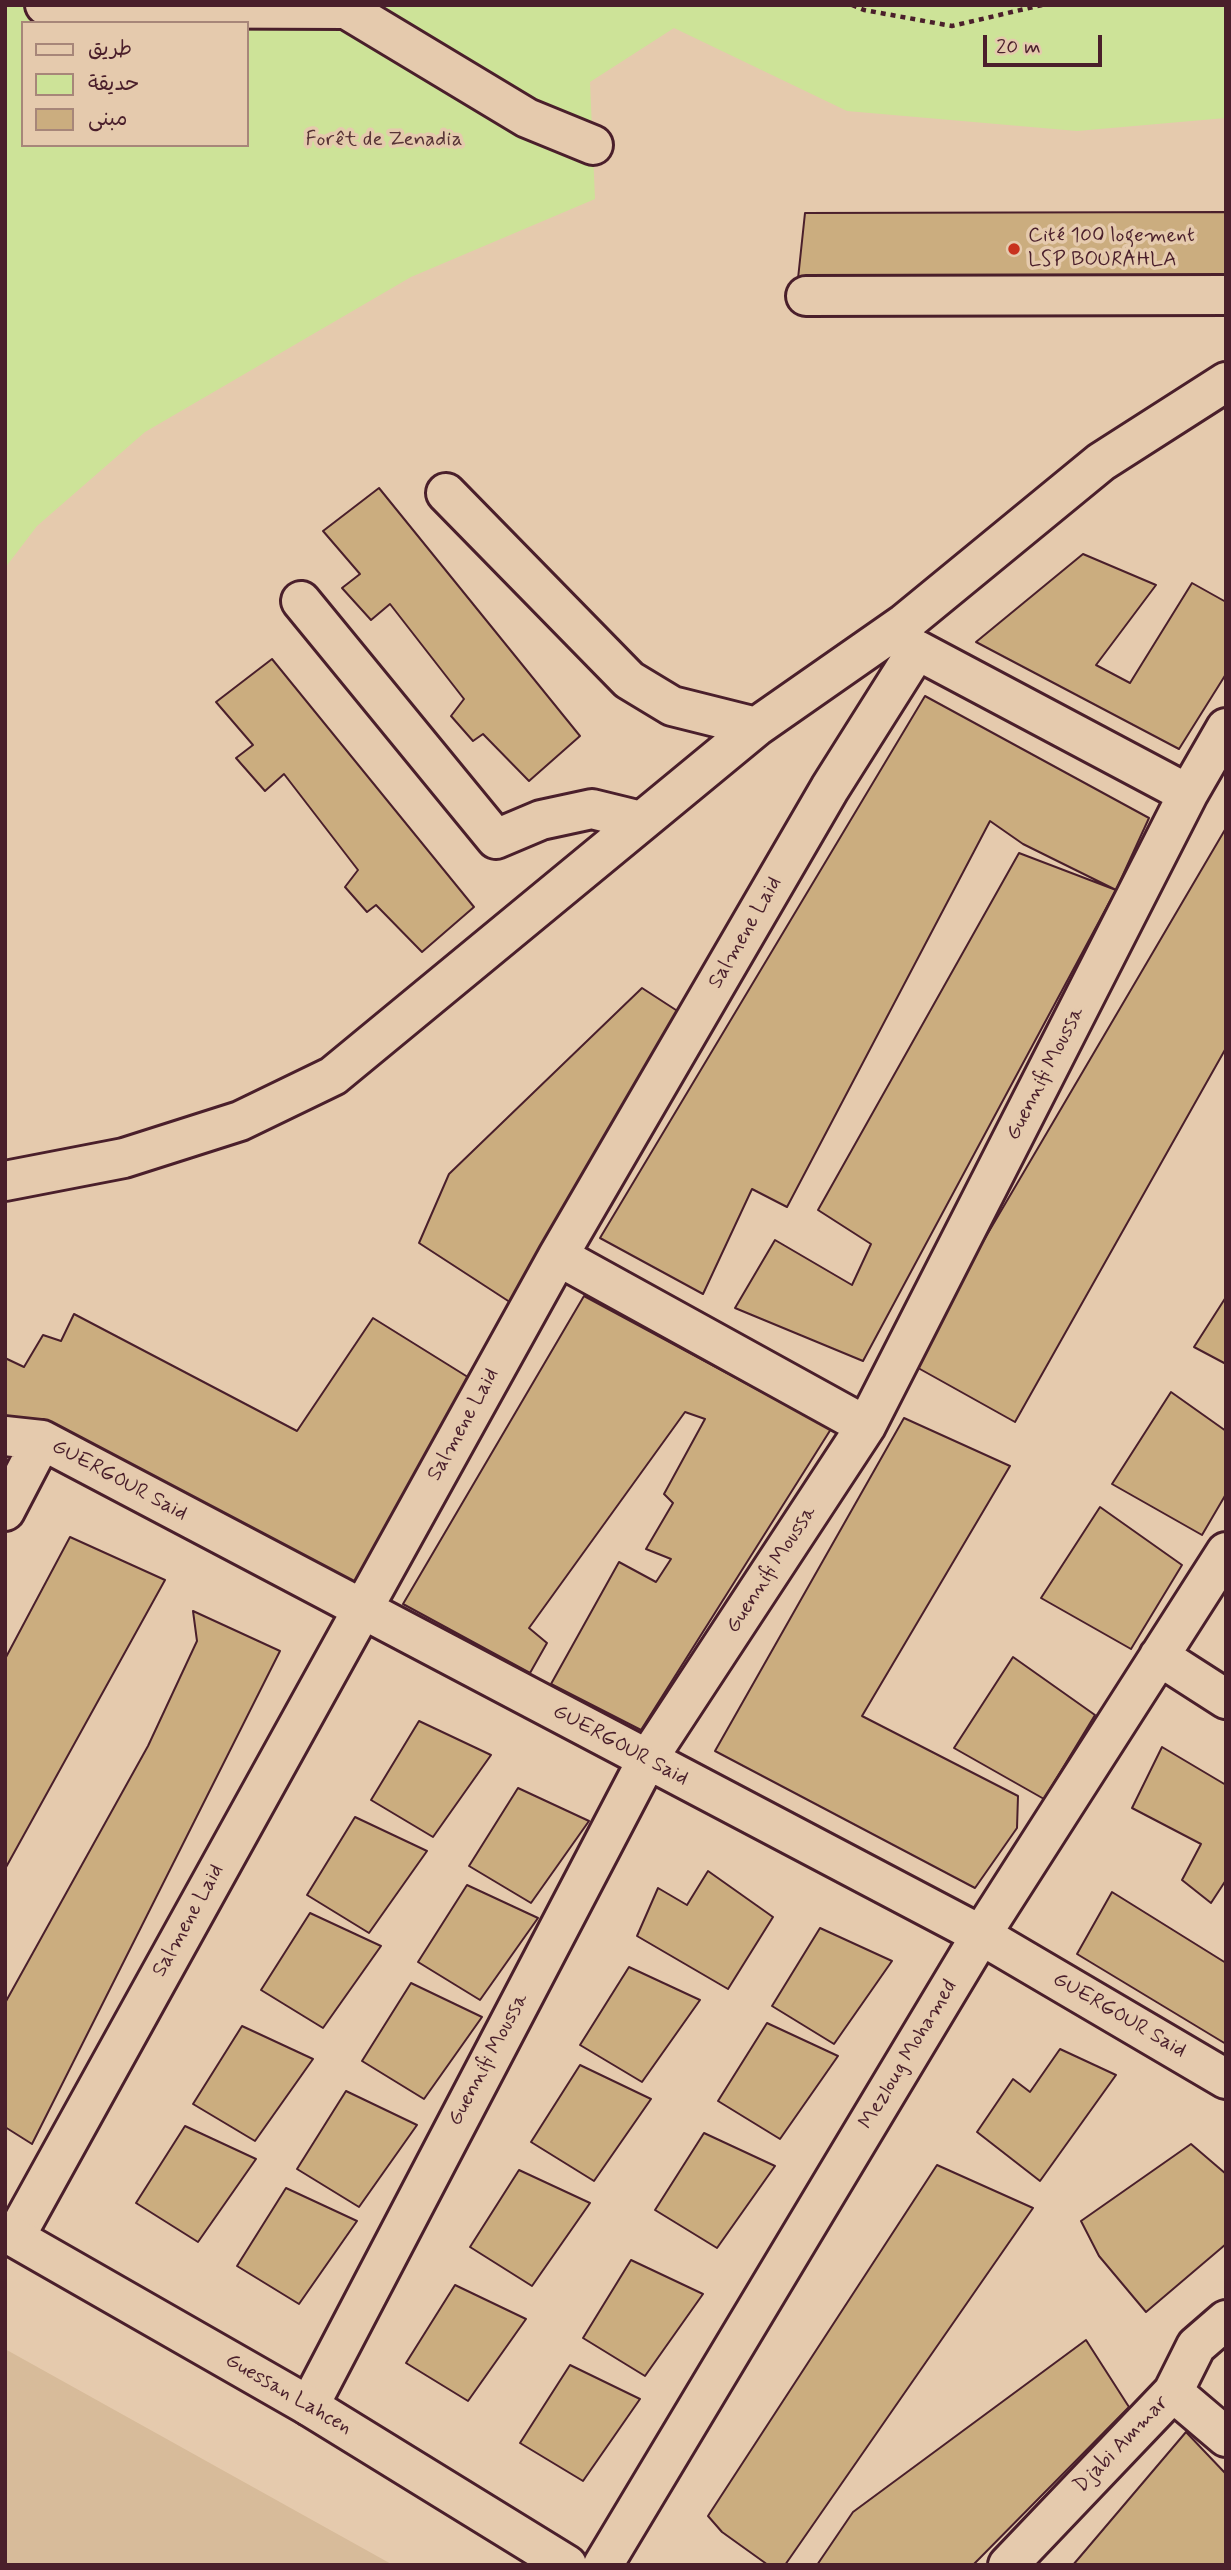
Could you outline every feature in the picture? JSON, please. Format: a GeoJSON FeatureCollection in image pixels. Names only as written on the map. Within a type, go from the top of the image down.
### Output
{"type":"FeatureCollection","features":[{"type":"Feature","properties":{"kind":"street"},"geometry":{"type":"LineString","coordinates":[[44,5],[77,8],[346,9],[527,118],[593,145]]}},
{"type":"Feature","properties":{"kind":"street"},"geometry":{"type":"LineString","coordinates":[[806,296],[1226,295]]}},
{"type":"Feature","properties":{"kind":"street"},"geometry":{"type":"LineString","coordinates":[[5,1181],[124,1158],[240,1121],[333,1076],[756,727],[911,637],[1101,462],[1226,382]]}},
{"type":"Feature","properties":{"kind":"street"},"geometry":{"type":"LineString","coordinates":[[446,494],[629,680],[672,706],[756,727]]}},
{"type":"Feature","properties":{"kind":"street"},"geometry":{"type":"LineString","coordinates":[[301,601],[496,839],[541,820],[592,809],[640,821]]}},
{"type":"Feature","properties":{"kind":"street"},"geometry":{"type":"LineString","coordinates":[[911,637],[1188,794]]}},
{"type":"Feature","properties":{"kind":"street","name":"Salmene Laid"},"geometry":{"type":"LineString","coordinates":[[10,2235],[558,1256],[830,788],[911,637]]}},
{"type":"Feature","properties":{"kind":"street","name":"Guennifi Moussa"},"geometry":{"type":"LineString","coordinates":[[309,2406],[647,1760],[866,1426],[1188,794],[1226,728]]}},
{"type":"Feature","properties":{"kind":"street"},"geometry":{"type":"LineString","coordinates":[[558,1256],[866,1426]]}},
{"type":"Feature","properties":{"kind":"street"},"geometry":{"type":"LineString","coordinates":[[5,1511],[24,1438]]}},
{"type":"Feature","properties":{"kind":"street","name":"GUERGOUR Said"},"geometry":{"type":"LineString","coordinates":[[24,1438],[362,1608],[981,1936],[1226,2079]]}},
{"type":"Feature","properties":{"kind":"street","name":"Mezloug Mohamed"},"geometry":{"type":"LineString","coordinates":[[603,2565],[981,1936],[1226,1552]]}},
{"type":"Feature","properties":{"kind":"street"},"geometry":{"type":"LineString","coordinates":[[1159,1656],[1226,1699]]}},
{"type":"Feature","properties":{"kind":"street","name":"Guessan Lahcen"},"geometry":{"type":"LineString","coordinates":[[10,2235],[309,2406],[567,2565]]}},
{"type":"Feature","properties":{"kind":"street","name":"Djabi Ammar"},"geometry":{"type":"LineString","coordinates":[[1008,2565],[1173,2392],[1196,2346],[1226,2320]]}},
{"type":"Feature","properties":{"kind":"street"},"geometry":{"type":"LineString","coordinates":[[1173,2392],[1226,2437]]}},
{"type":"Feature","properties":{"kind":"path"},"geometry":{"type":"LineString","coordinates":[[852,5],[864,10],[952,26],[1042,5]]}},
{"type":"Feature","properties":{"kind":"shaded area"},"geometry":{"type":"Polygon","coordinates":[[[5,2349],[393,2565],[5,2565],[5,2349]]]}},
{"type":"Feature","properties":{"kind":"green space","name":"Forêt de Zenadia"},"geometry":{"type":"Polygon","coordinates":[[[5,5],[1226,5],[1226,118],[1077,131],[847,111],[674,28],[590,82],[595,199],[411,277],[145,432],[37,526],[5,568],[5,5]]]}},
{"type":"Feature","properties":{"kind":"building","name":"Cité 100 logement LSP BOURAHLA"},"geometry":{"type":"Polygon","coordinates":[[[1226,212],[1226,285],[797,288],[805,213],[1226,212]]]}},
{"type":"Feature","properties":{"kind":"building"},"geometry":{"type":"Polygon","coordinates":[[[379,488],[580,736],[529,781],[483,734],[473,741],[451,716],[464,699],[390,604],[371,620],[342,588],[360,574],[323,531],[379,488]]]}},
{"type":"Feature","properties":{"kind":"building"},"geometry":{"type":"Polygon","coordinates":[[[1083,554],[1156,585],[1096,665],[1130,683],[1192,583],[1226,602],[1226,674],[1179,749],[976,642],[1083,554]]]}},
{"type":"Feature","properties":{"kind":"building"},"geometry":{"type":"Polygon","coordinates":[[[272,659],[474,907],[422,952],[376,905],[367,912],[345,887],[358,870],[284,774],[265,791],[236,758],[253,745],[216,702],[272,659]]]}},
{"type":"Feature","properties":{"kind":"building"},"geometry":{"type":"Polygon","coordinates":[[[925,696],[1149,818],[1116,890],[1023,844],[990,821],[787,1207],[752,1189],[703,1294],[600,1238],[925,696]]]}},
{"type":"Feature","properties":{"kind":"building"},"geometry":{"type":"Polygon","coordinates":[[[1226,828],[1226,1048],[1015,1422],[911,1364],[1226,828]]]}},
{"type":"Feature","properties":{"kind":"building"},"geometry":{"type":"Polygon","coordinates":[[[1019,853],[1116,890],[863,1361],[735,1308],[775,1240],[852,1285],[871,1244],[818,1210],[1019,853]]]}},
{"type":"Feature","properties":{"kind":"building"},"geometry":{"type":"Polygon","coordinates":[[[642,988],[679,1012],[519,1308],[419,1243],[449,1174],[642,988]]]}},
{"type":"Feature","properties":{"kind":"building"},"geometry":{"type":"Polygon","coordinates":[[[584,1296],[831,1429],[641,1730],[551,1684],[619,1562],[656,1582],[671,1559],[646,1549],[673,1503],[664,1494],[705,1419],[685,1412],[529,1628],[547,1643],[530,1673],[403,1604],[584,1296]]]}},
{"type":"Feature","properties":{"kind":"building"},"geometry":{"type":"Polygon","coordinates":[[[1226,1297],[1226,1364],[1194,1347],[1226,1297]]]}},
{"type":"Feature","properties":{"kind":"building"},"geometry":{"type":"Polygon","coordinates":[[[74,1314],[297,1431],[373,1318],[471,1379],[352,1588],[18,1419],[5,1417],[5,1358],[24,1367],[43,1335],[61,1341],[74,1314]]]}},
{"type":"Feature","properties":{"kind":"building"},"geometry":{"type":"Polygon","coordinates":[[[1171,1392],[1226,1431],[1226,1494],[1202,1535],[1112,1484],[1171,1392]]]}},
{"type":"Feature","properties":{"kind":"building"},"geometry":{"type":"Polygon","coordinates":[[[904,1418],[1010,1466],[862,1716],[1018,1796],[1017,1828],[975,1888],[715,1751],[904,1418]]]}},
{"type":"Feature","properties":{"kind":"building"},"geometry":{"type":"Polygon","coordinates":[[[1100,1507],[1182,1565],[1131,1649],[1041,1598],[1100,1507]]]}},
{"type":"Feature","properties":{"kind":"building"},"geometry":{"type":"Polygon","coordinates":[[[70,1537],[165,1580],[5,1869],[5,1659],[70,1537]]]}},
{"type":"Feature","properties":{"kind":"building"},"geometry":{"type":"Polygon","coordinates":[[[193,1611],[280,1651],[32,2144],[5,2127],[5,2003],[148,1746],[197,1641],[193,1611]]]}},
{"type":"Feature","properties":{"kind":"building"},"geometry":{"type":"Polygon","coordinates":[[[1013,1657],[1095,1715],[1044,1799],[954,1748],[1013,1657]]]}},
{"type":"Feature","properties":{"kind":"building"},"geometry":{"type":"Polygon","coordinates":[[[419,1721],[491,1755],[433,1837],[371,1800],[419,1721]]]}},
{"type":"Feature","properties":{"kind":"building"},"geometry":{"type":"Polygon","coordinates":[[[1162,1747],[1226,1785],[1226,1880],[1211,1903],[1182,1880],[1201,1844],[1132,1808],[1162,1747]]]}},
{"type":"Feature","properties":{"kind":"building"},"geometry":{"type":"Polygon","coordinates":[[[518,1788],[589,1821],[531,1903],[469,1866],[518,1788]]]}},
{"type":"Feature","properties":{"kind":"building"},"geometry":{"type":"Polygon","coordinates":[[[355,1817],[427,1851],[369,1933],[307,1895],[355,1817]]]}},
{"type":"Feature","properties":{"kind":"building"},"geometry":{"type":"Polygon","coordinates":[[[708,1871],[773,1917],[728,1989],[637,1936],[658,1888],[687,1905],[708,1871]]]}},
{"type":"Feature","properties":{"kind":"building"},"geometry":{"type":"Polygon","coordinates":[[[467,1885],[538,1918],[480,2000],[418,1962],[467,1885]]]}},
{"type":"Feature","properties":{"kind":"building"},"geometry":{"type":"Polygon","coordinates":[[[1112,1892],[1226,1963],[1226,2044],[1077,1954],[1112,1892]]]}},
{"type":"Feature","properties":{"kind":"building"},"geometry":{"type":"Polygon","coordinates":[[[310,1913],[381,1946],[323,2028],[261,1990],[310,1913]]]}},
{"type":"Feature","properties":{"kind":"building"},"geometry":{"type":"Polygon","coordinates":[[[820,1928],[892,1961],[834,2044],[772,2006],[820,1928]]]}},
{"type":"Feature","properties":{"kind":"building"},"geometry":{"type":"Polygon","coordinates":[[[629,1967],[700,2000],[642,2082],[580,2045],[629,1967]]]}},
{"type":"Feature","properties":{"kind":"building"},"geometry":{"type":"Polygon","coordinates":[[[411,1983],[482,2017],[424,2099],[362,2061],[411,1983]]]}},
{"type":"Feature","properties":{"kind":"building"},"geometry":{"type":"Polygon","coordinates":[[[767,2023],[838,2056],[780,2139],[718,2101],[767,2023]]]}},
{"type":"Feature","properties":{"kind":"building"},"geometry":{"type":"Polygon","coordinates":[[[242,2026],[313,2059],[255,2141],[193,2104],[242,2026]]]}},
{"type":"Feature","properties":{"kind":"building"},"geometry":{"type":"Polygon","coordinates":[[[1060,2049],[1116,2075],[1040,2181],[977,2132],[1013,2079],[1030,2092],[1060,2049]]]}},
{"type":"Feature","properties":{"kind":"building"},"geometry":{"type":"Polygon","coordinates":[[[580,2065],[651,2099],[594,2181],[531,2142],[580,2065]]]}},
{"type":"Feature","properties":{"kind":"building"},"geometry":{"type":"Polygon","coordinates":[[[346,2091],[417,2125],[359,2207],[297,2169],[346,2091]]]}},
{"type":"Feature","properties":{"kind":"building"},"geometry":{"type":"Polygon","coordinates":[[[185,2126],[256,2159],[198,2242],[136,2203],[185,2126]]]}},
{"type":"Feature","properties":{"kind":"building"},"geometry":{"type":"Polygon","coordinates":[[[704,2133],[775,2166],[717,2248],[655,2210],[704,2133]]]}},
{"type":"Feature","properties":{"kind":"building"},"geometry":{"type":"Polygon","coordinates":[[[1191,2144],[1226,2174],[1226,2244],[1146,2312],[1099,2256],[1081,2221],[1191,2144]]]}},
{"type":"Feature","properties":{"kind":"building"},"geometry":{"type":"Polygon","coordinates":[[[937,2165],[1033,2208],[785,2565],[768,2565],[722,2532],[708,2516],[937,2165]]]}},
{"type":"Feature","properties":{"kind":"building"},"geometry":{"type":"Polygon","coordinates":[[[519,2170],[590,2203],[532,2286],[470,2247],[519,2170]]]}},
{"type":"Feature","properties":{"kind":"building"},"geometry":{"type":"Polygon","coordinates":[[[286,2188],[357,2221],[299,2304],[237,2266],[286,2188]]]}},
{"type":"Feature","properties":{"kind":"building"},"geometry":{"type":"Polygon","coordinates":[[[631,2260],[703,2294],[645,2376],[583,2338],[631,2260]]]}},
{"type":"Feature","properties":{"kind":"building"},"geometry":{"type":"Polygon","coordinates":[[[455,2285],[526,2319],[468,2401],[406,2363],[455,2285]]]}},
{"type":"Feature","properties":{"kind":"building"},"geometry":{"type":"Polygon","coordinates":[[[1086,2340],[1129,2407],[973,2565],[817,2565],[853,2512],[1086,2340]]]}},
{"type":"Feature","properties":{"kind":"building"},"geometry":{"type":"Polygon","coordinates":[[[570,2365],[640,2399],[583,2481],[520,2443],[570,2365]]]}},
{"type":"Feature","properties":{"kind":"building"},"geometry":{"type":"Polygon","coordinates":[[[1186,2432],[1226,2474],[1226,2565],[1073,2565],[1186,2432]]]}},
{"type":"Feature","properties":{"kind":"place","name":"Cité 100 logement LSP BOURAHLA"},"geometry":{"type":"Point","coordinates":[1014,249]}}]}
